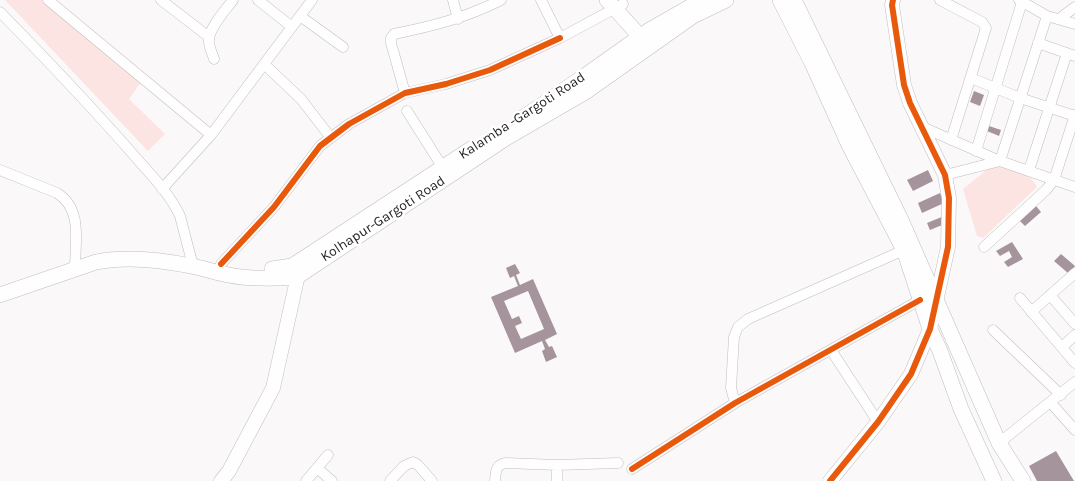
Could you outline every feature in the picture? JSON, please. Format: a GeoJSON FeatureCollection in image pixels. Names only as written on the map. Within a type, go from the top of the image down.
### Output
{"type":"FeatureCollection","features":[{"type":"Feature","properties":{"kind":"main road"},"geometry":{"type":"LineString","coordinates":[[616,3],[649,39],[694,6],[726,0]]}},
{"type":"Feature","properties":{"kind":"main road"},"geometry":{"type":"LineString","coordinates":[[780,0],[812,63],[849,145],[904,250],[930,329],[961,409],[994,481]]}},
{"type":"Feature","properties":{"kind":"main road"},"geometry":{"type":"LineString","coordinates":[[794,0],[901,220],[1000,443],[1023,481]]}},
{"type":"Feature","properties":{"kind":"main road","name":"Kolhapur-Gargoti Road"},"geometry":{"type":"LineString","coordinates":[[298,276],[445,172],[588,91],[649,39]]}},
{"type":"Feature","properties":{"kind":"main road"},"geometry":{"type":"LineString","coordinates":[[0,287],[75,265],[106,260],[192,262],[274,270],[286,268],[445,172]]}},
{"type":"Feature","properties":{"kind":"main road"},"geometry":{"type":"LineString","coordinates":[[192,262],[230,276],[298,276]]}},
{"type":"Feature","properties":{"kind":"main road"},"geometry":{"type":"LineString","coordinates":[[0,295],[75,265]]}},
{"type":"Feature","properties":{"kind":"street"},"geometry":{"type":"LineString","coordinates":[[48,0],[210,136]]}},
{"type":"Feature","properties":{"kind":"street"},"geometry":{"type":"LineString","coordinates":[[161,0],[209,37]]}},
{"type":"Feature","properties":{"kind":"street"},"geometry":{"type":"LineString","coordinates":[[214,59],[209,45],[209,37],[233,0]]}},
{"type":"Feature","properties":{"kind":"street"},"geometry":{"type":"LineString","coordinates":[[258,0],[292,27]]}},
{"type":"Feature","properties":{"kind":"street"},"geometry":{"type":"LineString","coordinates":[[453,0],[458,19]]}},
{"type":"Feature","properties":{"kind":"street"},"geometry":{"type":"LineString","coordinates":[[405,93],[391,43],[391,38],[394,34],[458,19],[501,0]]}},
{"type":"Feature","properties":{"kind":"street"},"geometry":{"type":"LineString","coordinates":[[541,0],[560,38]]}},
{"type":"Feature","properties":{"kind":"street"},"geometry":{"type":"LineString","coordinates":[[830,481],[878,422],[911,374],[930,329],[948,247],[949,198],[945,175],[920,126],[904,85],[892,5],[893,0]]}},
{"type":"Feature","properties":{"kind":"street"},"geometry":{"type":"LineString","coordinates":[[940,0],[954,3],[982,22],[986,28],[951,140]]}},
{"type":"Feature","properties":{"kind":"street"},"geometry":{"type":"LineString","coordinates":[[162,189],[210,136],[311,1]]}},
{"type":"Feature","properties":{"kind":"street"},"geometry":{"type":"LineString","coordinates":[[976,151],[1020,1],[1047,16],[1075,24]]}},
{"type":"Feature","properties":{"kind":"street"},"geometry":{"type":"LineString","coordinates":[[221,264],[274,207],[320,146],[349,124],[405,93],[446,84],[490,70],[560,38],[616,3]]}},
{"type":"Feature","properties":{"kind":"street"},"geometry":{"type":"LineString","coordinates":[[1058,19],[1075,7]]}},
{"type":"Feature","properties":{"kind":"street"},"geometry":{"type":"LineString","coordinates":[[1,14],[87,101],[162,189],[180,216],[192,262]]}},
{"type":"Feature","properties":{"kind":"street"},"geometry":{"type":"LineString","coordinates":[[300,16],[344,47]]}},
{"type":"Feature","properties":{"kind":"street"},"geometry":{"type":"LineString","coordinates":[[1000,161],[1047,16]]}},
{"type":"Feature","properties":{"kind":"street"},"geometry":{"type":"LineString","coordinates":[[1029,170],[1049,108],[1071,55],[1038,43]]}},
{"type":"Feature","properties":{"kind":"street"},"geometry":{"type":"LineString","coordinates":[[264,64],[301,100],[330,138]]}},
{"type":"Feature","properties":{"kind":"street"},"geometry":{"type":"LineString","coordinates":[[971,78],[995,89],[1075,116],[1054,180],[1046,190],[984,247]]}},
{"type":"Feature","properties":{"kind":"street"},"geometry":{"type":"LineString","coordinates":[[407,111],[445,172]]}},
{"type":"Feature","properties":{"kind":"street"},"geometry":{"type":"LineString","coordinates":[[920,126],[1000,161],[1075,187]]}},
{"type":"Feature","properties":{"kind":"street"},"geometry":{"type":"LineString","coordinates":[[945,175],[1000,161]]}},
{"type":"Feature","properties":{"kind":"street"},"geometry":{"type":"LineString","coordinates":[[0,170],[57,193],[70,204],[74,211],[75,222],[75,265]]}},
{"type":"Feature","properties":{"kind":"street"},"geometry":{"type":"LineString","coordinates":[[734,403],[731,388],[734,337],[738,327],[748,319],[904,250]]}},
{"type":"Feature","properties":{"kind":"street"},"geometry":{"type":"LineString","coordinates":[[220,481],[229,471],[273,388],[301,260]]}},
{"type":"Feature","properties":{"kind":"street"},"geometry":{"type":"LineString","coordinates":[[1032,312],[1074,276]]}},
{"type":"Feature","properties":{"kind":"street"},"geometry":{"type":"LineString","coordinates":[[1050,295],[1075,324]]}},
{"type":"Feature","properties":{"kind":"street"},"geometry":{"type":"LineString","coordinates":[[1020,298],[1075,363]]}},
{"type":"Feature","properties":{"kind":"street"},"geometry":{"type":"LineString","coordinates":[[632,468],[734,403],[920,300]]}},
{"type":"Feature","properties":{"kind":"street"},"geometry":{"type":"LineString","coordinates":[[993,330],[1061,395]]}},
{"type":"Feature","properties":{"kind":"street"},"geometry":{"type":"LineString","coordinates":[[1062,347],[1075,335]]}},
{"type":"Feature","properties":{"kind":"street"},"geometry":{"type":"LineString","coordinates":[[831,350],[878,422]]}},
{"type":"Feature","properties":{"kind":"street"},"geometry":{"type":"LineString","coordinates":[[1000,443],[1075,382]]}},
{"type":"Feature","properties":{"kind":"street"},"geometry":{"type":"LineString","coordinates":[[1051,403],[1075,430]]}},
{"type":"Feature","properties":{"kind":"street"},"geometry":{"type":"LineString","coordinates":[[306,481],[328,455]]}},
{"type":"Feature","properties":{"kind":"street"},"geometry":{"type":"LineString","coordinates":[[390,481],[404,466],[413,462],[432,481]]}},
{"type":"Feature","properties":{"kind":"street"},"geometry":{"type":"LineString","coordinates":[[495,481],[496,468],[500,464],[506,463],[557,465],[618,463]]}},
{"type":"Feature","properties":{"kind":"street"},"geometry":{"type":"LineString","coordinates":[[557,465],[557,481]]}},
{"type":"Feature","properties":{"kind":"street"},"geometry":{"type":"LineString","coordinates":[[316,468],[332,481]]}},
{"type":"Feature","properties":{"kind":"shaded area"},"geometry":{"type":"Polygon","coordinates":[[[5,0],[44,0],[141,82],[129,99],[165,134],[148,151],[5,0]]]}},
{"type":"Feature","properties":{"kind":"shaded area"},"geometry":{"type":"Polygon","coordinates":[[[994,164],[1024,174],[1037,187],[983,238],[977,236],[963,189],[994,164]]]}},
{"type":"Feature","properties":{"kind":"building"},"geometry":{"type":"Polygon","coordinates":[[[974,91],[984,95],[980,106],[970,102],[974,91]]]}},
{"type":"Feature","properties":{"kind":"building"},"geometry":{"type":"Polygon","coordinates":[[[989,126],[1001,130],[999,136],[987,131],[989,126]]]}},
{"type":"Feature","properties":{"kind":"building"},"geometry":{"type":"Polygon","coordinates":[[[928,170],[933,181],[913,191],[907,180],[928,170]]]}},
{"type":"Feature","properties":{"kind":"building"},"geometry":{"type":"Polygon","coordinates":[[[940,193],[944,203],[922,213],[918,203],[940,193]]]}},
{"type":"Feature","properties":{"kind":"building"},"geometry":{"type":"Polygon","coordinates":[[[1036,206],[1041,212],[1025,226],[1020,221],[1036,206]]]}},
{"type":"Feature","properties":{"kind":"building"},"geometry":{"type":"Polygon","coordinates":[[[944,216],[947,223],[930,230],[927,223],[944,216]]]}},
{"type":"Feature","properties":{"kind":"building"},"geometry":{"type":"Polygon","coordinates":[[[1012,242],[1023,259],[1008,267],[1004,262],[1012,257],[1009,251],[1000,256],[996,251],[1012,242]]]}},
{"type":"Feature","properties":{"kind":"building"},"geometry":{"type":"Polygon","coordinates":[[[1061,254],[1075,266],[1069,274],[1054,261],[1061,254]]]}},
{"type":"Feature","properties":{"kind":"building"},"geometry":{"type":"Polygon","coordinates":[[[515,264],[520,273],[516,275],[520,285],[533,279],[557,334],[545,340],[549,347],[552,346],[557,357],[546,362],[542,351],[545,349],[542,341],[515,353],[491,297],[518,286],[514,276],[510,278],[506,268],[515,264]],[[528,291],[504,301],[512,319],[519,316],[522,323],[515,326],[521,339],[544,329],[528,291]]]}},
{"type":"Feature","properties":{"kind":"building"},"geometry":{"type":"Polygon","coordinates":[[[1056,451],[1074,481],[1037,481],[1029,466],[1056,451]]]}},
{"type":"Feature","properties":{"kind":"cycle path"},"geometry":{"type":"LineString","coordinates":[[830,481],[878,422],[911,374],[930,329],[948,247],[949,198],[945,175],[910,103],[904,85],[892,5],[893,0]]}},
{"type":"Feature","properties":{"kind":"cycle path"},"geometry":{"type":"LineString","coordinates":[[221,264],[274,207],[320,146],[349,124],[405,93],[446,84],[490,70],[560,38]]}},
{"type":"Feature","properties":{"kind":"cycle path"},"geometry":{"type":"LineString","coordinates":[[632,469],[735,403],[920,300]]}}]}
